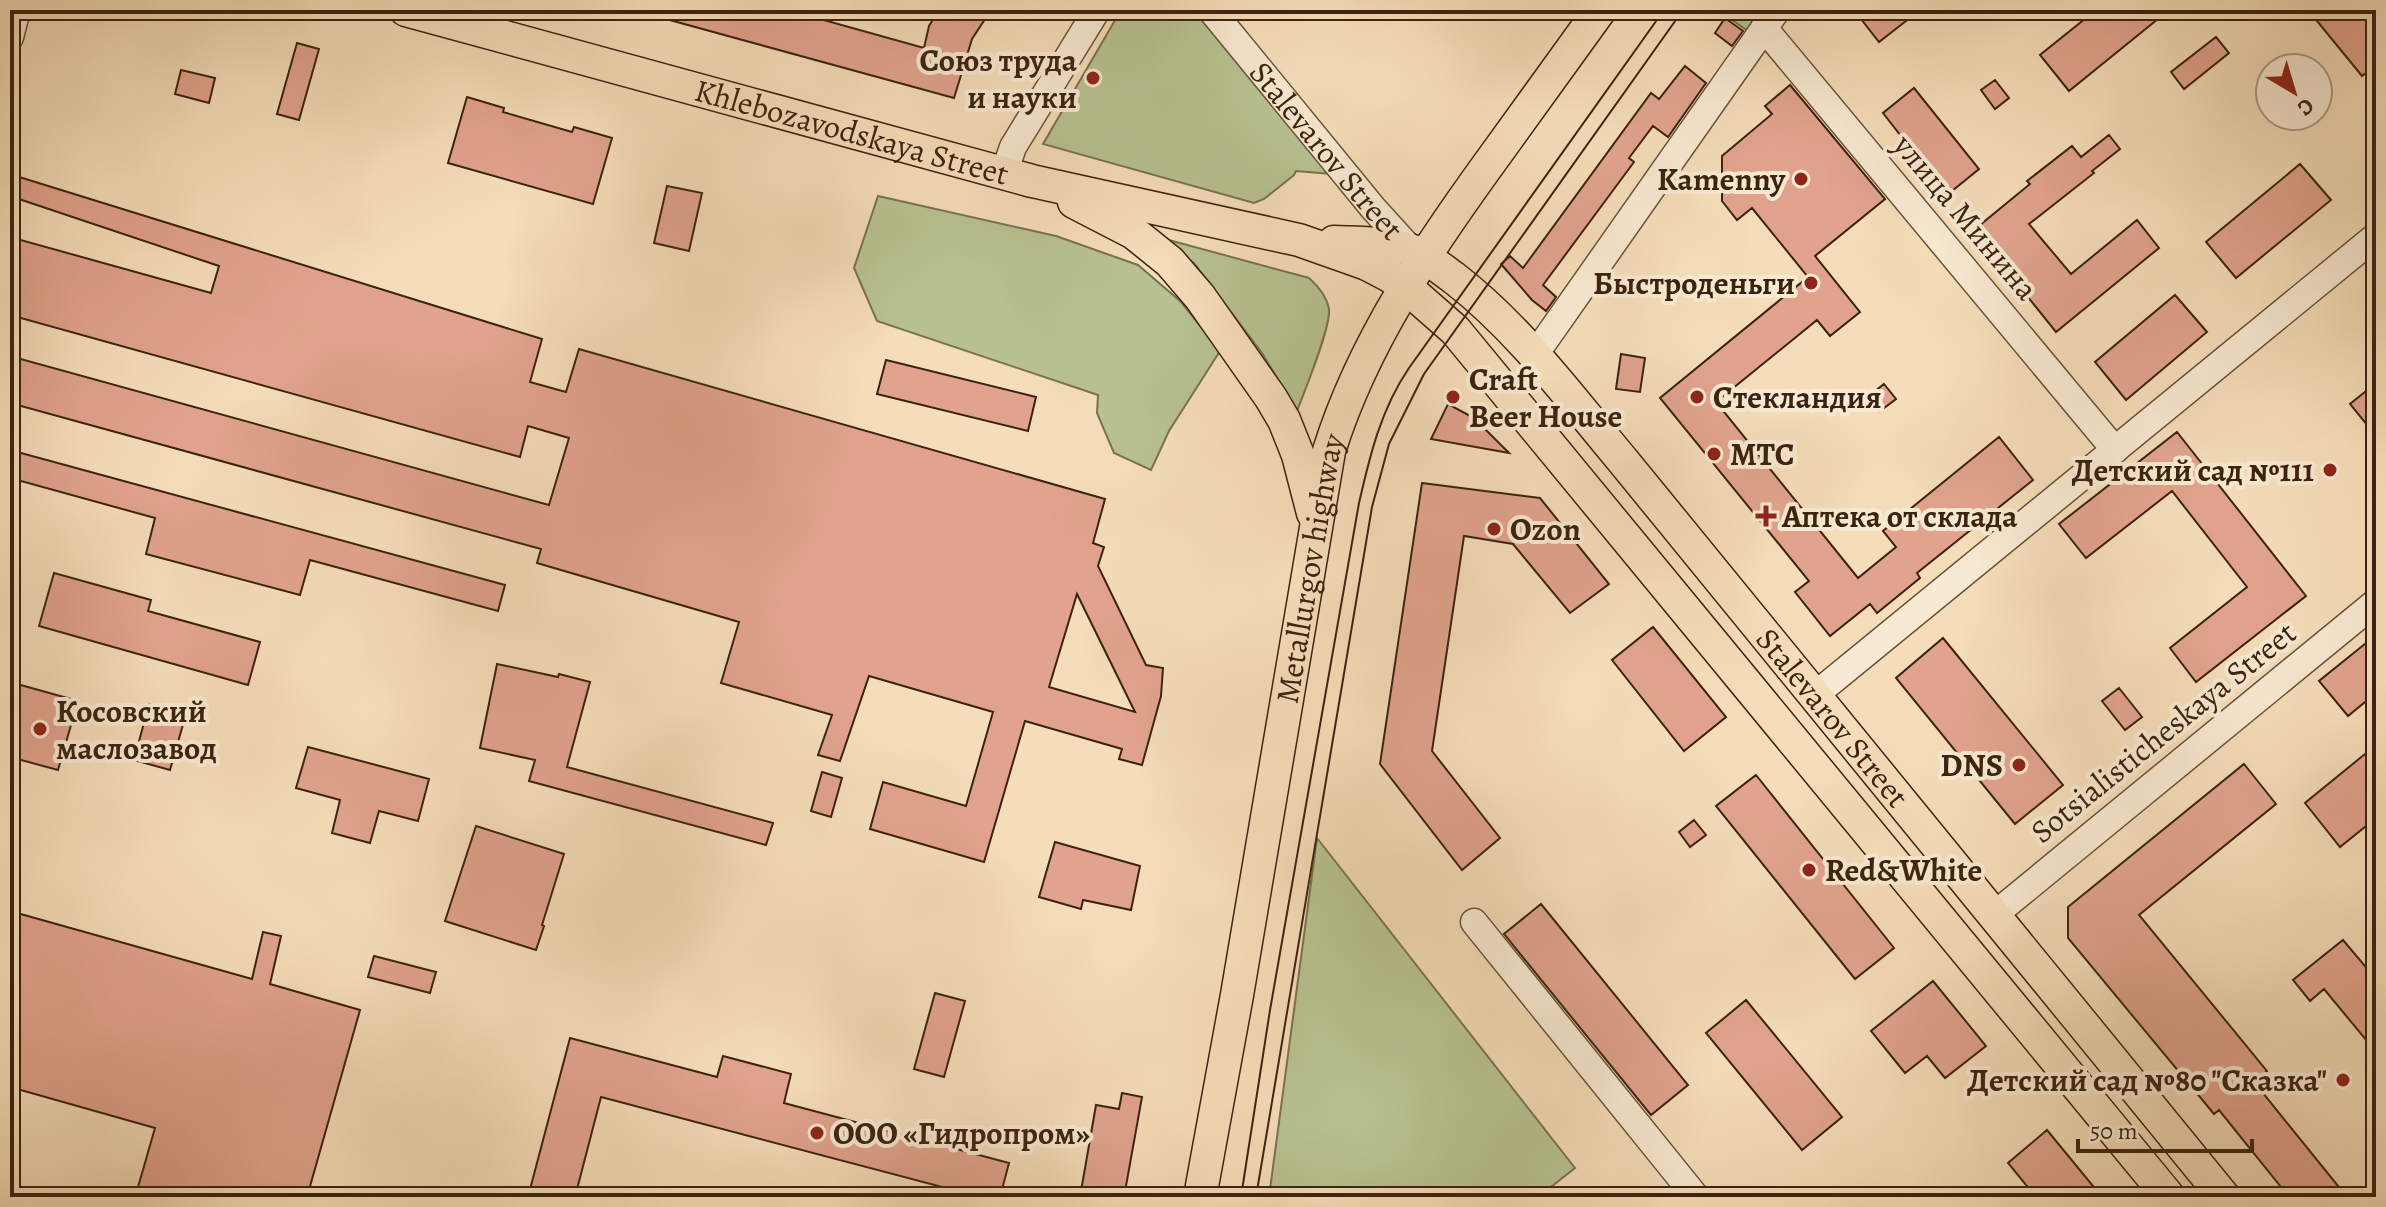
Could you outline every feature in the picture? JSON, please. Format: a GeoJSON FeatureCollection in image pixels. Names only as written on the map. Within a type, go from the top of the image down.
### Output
{"type":"FeatureCollection","features":[{"type":"Feature","properties":{"kind":"main road","name":"Khlebozavodskaya Street"},"geometry":{"type":"LineString","coordinates":[[406,10],[1018,177],[1299,240],[1367,264],[1406,287]]}},
{"type":"Feature","properties":{"kind":"main road","name":"Metallurgov highway"},"geometry":{"type":"LineString","coordinates":[[1200,1197],[1329,451],[1342,410],[1406,287],[1418,254],[1449,218],[1600,10]]}},
{"type":"Feature","properties":{"kind":"main road"},"geometry":{"type":"LineString","coordinates":[[1018,177],[1134,233],[1170,262],[1190,285],[1284,420],[1298,455],[1317,526]]}},
{"type":"Feature","properties":{"kind":"main road","name":"Khlebozavodskaya Street"},"geometry":{"type":"LineString","coordinates":[[1299,240],[1393,246],[1418,254]]}},
{"type":"Feature","properties":{"kind":"main road","name":"Stalevarov Street"},"geometry":{"type":"LineString","coordinates":[[1418,254],[1478,297],[1534,356],[2224,1197]]}},
{"type":"Feature","properties":{"kind":"main road","name":"Stalevarov Street"},"geometry":{"type":"LineString","coordinates":[[1406,287],[1455,330],[2169,1197]]}},
{"type":"Feature","properties":{"kind":"main road"},"geometry":{"type":"LineString","coordinates":[[1500,385],[1534,356]]}},
{"type":"Feature","properties":{"kind":"main road"},"geometry":{"type":"LineString","coordinates":[[1780,725],[1815,695]]}},
{"type":"Feature","properties":{"kind":"street"},"geometry":{"type":"LineString","coordinates":[[10,37],[17,10]]}},
{"type":"Feature","properties":{"kind":"street"},"geometry":{"type":"LineString","coordinates":[[1018,177],[1013,147],[1097,10]]}},
{"type":"Feature","properties":{"kind":"street","name":"Stalevarov Street"},"geometry":{"type":"LineString","coordinates":[[1211,10],[1373,208],[1418,254]]}},
{"type":"Feature","properties":{"kind":"street"},"geometry":{"type":"LineString","coordinates":[[1534,356],[1771,19]]}},
{"type":"Feature","properties":{"kind":"street","name":"улица Минина"},"geometry":{"type":"LineString","coordinates":[[1771,19],[2115,450]]}},
{"type":"Feature","properties":{"kind":"street"},"geometry":{"type":"LineString","coordinates":[[1815,695],[2376,236]]}},
{"type":"Feature","properties":{"kind":"street","name":"Sotsialisticheskaya Street"},"geometry":{"type":"LineString","coordinates":[[1994,915],[2376,602]]}},
{"type":"Feature","properties":{"kind":"street"},"geometry":{"type":"LineString","coordinates":[[1474,922],[1696,1197]]}},
{"type":"Feature","properties":{"kind":"green space"},"geometry":{"type":"Polygon","coordinates":[[[1121,10],[1199,10],[1332,174],[1296,171],[1264,199],[1254,203],[1043,144],[1121,10]]]}},
{"type":"Feature","properties":{"kind":"green space"},"geometry":{"type":"Polygon","coordinates":[[[1718,10],[1773,10],[1755,36],[1718,10]]]}},
{"type":"Feature","properties":{"kind":"green space"},"geometry":{"type":"Polygon","coordinates":[[[878,196],[1056,236],[1138,265],[1180,301],[1220,351],[1169,431],[1151,470],[1114,453],[1097,413],[1098,395],[877,321],[854,268],[878,196]]]}},
{"type":"Feature","properties":{"kind":"green space"},"geometry":{"type":"Polygon","coordinates":[[[1154,236],[1309,278],[1319,288],[1328,305],[1329,318],[1297,411],[1262,353],[1194,263],[1154,236]]]}},
{"type":"Feature","properties":{"kind":"green space"},"geometry":{"type":"Polygon","coordinates":[[[1317,838],[1575,1168],[1538,1197],[1269,1197],[1317,838]]]}},
{"type":"Feature","properties":{"kind":"building"},"geometry":{"type":"Polygon","coordinates":[[[656,10],[788,10],[924,48],[929,26],[939,10],[991,10],[972,39],[954,98],[655,16],[656,10]]]}},
{"type":"Feature","properties":{"kind":"building"},"geometry":{"type":"Polygon","coordinates":[[[1854,10],[1920,10],[1879,42],[1854,10]]]}},
{"type":"Feature","properties":{"kind":"building"},"geometry":{"type":"Polygon","coordinates":[[[2096,10],[2169,10],[2069,91],[2040,55],[2096,10]]]}},
{"type":"Feature","properties":{"kind":"building"},"geometry":{"type":"Polygon","coordinates":[[[2308,10],[2365,10],[2376,24],[2376,65],[2362,76],[2308,10]]]}},
{"type":"Feature","properties":{"kind":"building"},"geometry":{"type":"Polygon","coordinates":[[[1725,18],[1743,31],[1732,46],[1715,33],[1725,18]]]}},
{"type":"Feature","properties":{"kind":"building"},"geometry":{"type":"Polygon","coordinates":[[[2216,37],[2229,53],[2184,89],[2171,72],[2216,37]]]}},
{"type":"Feature","properties":{"kind":"building"},"geometry":{"type":"Polygon","coordinates":[[[297,43],[319,49],[299,120],[277,114],[297,43]]]}},
{"type":"Feature","properties":{"kind":"building"},"geometry":{"type":"Polygon","coordinates":[[[1685,66],[1706,83],[1668,137],[1653,126],[1629,158],[1634,162],[1543,285],[1556,297],[1546,311],[1532,300],[1501,264],[1510,256],[1523,268],[1651,93],[1659,99],[1685,66]]]}},
{"type":"Feature","properties":{"kind":"building"},"geometry":{"type":"Polygon","coordinates":[[[181,70],[215,78],[209,103],[175,94],[181,70]]]}},
{"type":"Feature","properties":{"kind":"building"},"geometry":{"type":"Polygon","coordinates":[[[1995,80],[2009,98],[1995,109],[1981,90],[1995,80]]]}},
{"type":"Feature","properties":{"kind":"building"},"geometry":{"type":"Polygon","coordinates":[[[1790,85],[1885,199],[1815,256],[1860,312],[1830,336],[1817,320],[1716,402],[1858,578],[1896,547],[1883,531],[1999,437],[2033,480],[1917,573],[1920,578],[1877,613],[1870,604],[1830,636],[1795,592],[1809,581],[1660,398],[1808,277],[1752,208],[1737,220],[1722,201],[1722,156],[1772,114],[1765,106],[1790,85]]]}},
{"type":"Feature","properties":{"kind":"building"},"geometry":{"type":"Polygon","coordinates":[[[1914,88],[1979,169],[1947,195],[1883,113],[1914,88]]]}},
{"type":"Feature","properties":{"kind":"building"},"geometry":{"type":"Polygon","coordinates":[[[467,97],[504,108],[503,112],[572,132],[574,127],[612,138],[593,204],[448,163],[467,97]]]}},
{"type":"Feature","properties":{"kind":"building"},"geometry":{"type":"Polygon","coordinates":[[[2109,135],[2120,149],[2029,224],[2071,274],[2137,220],[2159,248],[2056,332],[1974,230],[2030,184],[2027,181],[2072,146],[2081,157],[2109,135]]]}},
{"type":"Feature","properties":{"kind":"building"},"geometry":{"type":"Polygon","coordinates":[[[2300,164],[2331,200],[2236,278],[2206,242],[2300,164]]]}},
{"type":"Feature","properties":{"kind":"building"},"geometry":{"type":"Polygon","coordinates":[[[16,176],[542,339],[530,382],[566,392],[579,349],[1105,499],[1093,543],[1104,547],[1098,566],[1146,665],[1163,668],[1161,696],[1142,765],[1119,759],[1122,749],[1025,721],[984,862],[870,829],[883,782],[966,806],[993,712],[869,676],[840,761],[818,755],[832,715],[721,683],[739,622],[537,563],[541,549],[10,403],[10,356],[549,505],[569,438],[528,426],[520,457],[10,315],[10,237],[211,293],[219,266],[10,196],[16,176]],[[1077,594],[1049,687],[1135,712],[1077,594]]]}},
{"type":"Feature","properties":{"kind":"building"},"geometry":{"type":"Polygon","coordinates":[[[667,186],[702,193],[689,251],[654,243],[667,186]]]}},
{"type":"Feature","properties":{"kind":"building"},"geometry":{"type":"Polygon","coordinates":[[[2175,295],[2207,332],[2126,400],[2095,362],[2175,295]]]}},
{"type":"Feature","properties":{"kind":"building"},"geometry":{"type":"Polygon","coordinates":[[[1621,354],[1645,358],[1640,392],[1616,389],[1621,354]]]}},
{"type":"Feature","properties":{"kind":"building"},"geometry":{"type":"Polygon","coordinates":[[[886,360],[1036,397],[1028,431],[877,394],[886,360]]]}},
{"type":"Feature","properties":{"kind":"building"},"geometry":{"type":"Polygon","coordinates":[[[2376,383],[2376,436],[2350,404],[2376,383]]]}},
{"type":"Feature","properties":{"kind":"building"},"geometry":{"type":"Polygon","coordinates":[[[1884,384],[1896,399],[1880,411],[1869,396],[1884,384]]]}},
{"type":"Feature","properties":{"kind":"building"},"geometry":{"type":"Polygon","coordinates":[[[1448,404],[1474,418],[1509,453],[1431,439],[1448,404]]]}},
{"type":"Feature","properties":{"kind":"building"},"geometry":{"type":"Polygon","coordinates":[[[2177,432],[2306,596],[2196,682],[2170,648],[2247,587],[2172,491],[2086,558],[2059,524],[2177,432]]]}},
{"type":"Feature","properties":{"kind":"building"},"geometry":{"type":"Polygon","coordinates":[[[10,450],[505,585],[498,611],[310,560],[300,595],[146,554],[155,518],[10,478],[10,450]]]}},
{"type":"Feature","properties":{"kind":"building"},"geometry":{"type":"Polygon","coordinates":[[[1422,483],[1540,498],[1609,584],[1570,613],[1513,544],[1464,536],[1432,751],[1500,838],[1462,870],[1380,764],[1422,483]]]}},
{"type":"Feature","properties":{"kind":"building"},"geometry":{"type":"Polygon","coordinates":[[[54,573],[151,600],[148,611],[260,642],[248,685],[39,626],[54,573]]]}},
{"type":"Feature","properties":{"kind":"building"},"geometry":{"type":"Polygon","coordinates":[[[1653,627],[1726,717],[1684,751],[1612,660],[1653,627]]]}},
{"type":"Feature","properties":{"kind":"building"},"geometry":{"type":"Polygon","coordinates":[[[2376,635],[2376,693],[2348,716],[2319,681],[2376,635]]]}},
{"type":"Feature","properties":{"kind":"building"},"geometry":{"type":"Polygon","coordinates":[[[1943,638],[2063,785],[2015,824],[1896,678],[1943,638]]]}},
{"type":"Feature","properties":{"kind":"building"},"geometry":{"type":"Polygon","coordinates":[[[497,664],[590,682],[567,767],[773,823],[766,845],[529,781],[535,760],[480,748],[497,664]]]}},
{"type":"Feature","properties":{"kind":"building","name":"Косовский маслозавод"},"geometry":{"type":"Polygon","coordinates":[[[10,682],[78,701],[58,770],[10,757],[10,682]]]}},
{"type":"Feature","properties":{"kind":"building"},"geometry":{"type":"Polygon","coordinates":[[[2119,688],[2142,717],[2125,730],[2102,701],[2119,688]]]}},
{"type":"Feature","properties":{"kind":"building"},"geometry":{"type":"Polygon","coordinates":[[[149,704],[186,714],[170,770],[134,760],[149,704]]]}},
{"type":"Feature","properties":{"kind":"building"},"geometry":{"type":"Polygon","coordinates":[[[2376,745],[2376,818],[2340,847],[2305,803],[2376,745]]]}},
{"type":"Feature","properties":{"kind":"building"},"geometry":{"type":"Polygon","coordinates":[[[308,747],[429,779],[418,821],[379,811],[370,843],[332,833],[340,800],[296,788],[308,747]]]}},
{"type":"Feature","properties":{"kind":"building"},"geometry":{"type":"Polygon","coordinates":[[[2244,764],[2276,804],[2139,915],[2267,1071],[2254,1082],[2347,1197],[2289,1197],[2219,1110],[2214,1114],[2068,938],[2068,907],[2244,764]]]}},
{"type":"Feature","properties":{"kind":"building"},"geometry":{"type":"Polygon","coordinates":[[[822,772],[842,778],[831,817],[811,811],[822,772]]]}},
{"type":"Feature","properties":{"kind":"building"},"geometry":{"type":"Polygon","coordinates":[[[1756,775],[1894,948],[1855,979],[1716,806],[1756,775]]]}},
{"type":"Feature","properties":{"kind":"building"},"geometry":{"type":"Polygon","coordinates":[[[1694,820],[1706,835],[1690,847],[1679,832],[1694,820]]]}},
{"type":"Feature","properties":{"kind":"building"},"geometry":{"type":"Polygon","coordinates":[[[476,826],[564,854],[536,950],[445,921],[476,826]]]}},
{"type":"Feature","properties":{"kind":"building"},"geometry":{"type":"Polygon","coordinates":[[[1055,842],[1140,866],[1131,910],[1083,900],[1081,909],[1039,897],[1055,842]]]}},
{"type":"Feature","properties":{"kind":"building"},"geometry":{"type":"Polygon","coordinates":[[[1541,904],[1688,1085],[1651,1115],[1504,934],[1541,904]]]}},
{"type":"Feature","properties":{"kind":"building"},"geometry":{"type":"Polygon","coordinates":[[[10,911],[252,979],[263,932],[281,936],[270,984],[360,1010],[307,1197],[146,1197],[136,1194],[155,1128],[10,1087],[10,911]]]}},
{"type":"Feature","properties":{"kind":"building"},"geometry":{"type":"Polygon","coordinates":[[[2343,940],[2376,979],[2376,1052],[2324,989],[2310,1001],[2293,980],[2343,940]]]}},
{"type":"Feature","properties":{"kind":"building"},"geometry":{"type":"Polygon","coordinates":[[[374,956],[436,972],[430,993],[368,977],[374,956]]]}},
{"type":"Feature","properties":{"kind":"building"},"geometry":{"type":"Polygon","coordinates":[[[1933,981],[1986,1046],[1945,1078],[1927,1056],[1905,1073],[1871,1031],[1933,981]]]}},
{"type":"Feature","properties":{"kind":"building"},"geometry":{"type":"Polygon","coordinates":[[[935,993],[965,1001],[944,1077],[914,1069],[935,993]]]}},
{"type":"Feature","properties":{"kind":"building"},"geometry":{"type":"Polygon","coordinates":[[[1746,1000],[1842,1117],[1802,1150],[1706,1033],[1746,1000]]]}},
{"type":"Feature","properties":{"kind":"building","name":"ООО «Гидропром»"},"geometry":{"type":"Polygon","coordinates":[[[570,1038],[717,1077],[723,1056],[791,1074],[784,1103],[1009,1163],[1000,1197],[980,1197],[601,1097],[575,1197],[528,1197],[570,1038]]]}},
{"type":"Feature","properties":{"kind":"building"},"geometry":{"type":"Polygon","coordinates":[[[1122,1093],[1142,1097],[1124,1197],[1080,1197],[1096,1105],[1119,1109],[1122,1093]]]}},
{"type":"Feature","properties":{"kind":"building"},"geometry":{"type":"Polygon","coordinates":[[[2047,1130],[2102,1197],[2036,1197],[2008,1163],[2047,1130]]]}},
{"type":"Feature","properties":{"kind":"tram line"},"geometry":{"type":"LineString","coordinates":[[1241,1197],[1270,1010],[1359,503],[1378,433],[1391,400],[1409,368],[1664,10]]}},
{"type":"Feature","properties":{"kind":"tram line"},"geometry":{"type":"LineString","coordinates":[[1256,1197],[1372,507],[1389,444],[1424,374],[1683,10]]}},
{"type":"Feature","properties":{"kind":"place","name":"Союз труда и науки"},"geometry":{"type":"Point","coordinates":[1093,78]}},
{"type":"Feature","properties":{"kind":"place","name":"Kamenny"},"geometry":{"type":"Point","coordinates":[1801,179]}},
{"type":"Feature","properties":{"kind":"place","name":"Быстроденьги"},"geometry":{"type":"Point","coordinates":[1811,283]}},
{"type":"Feature","properties":{"kind":"place","name":"Craft Beer House"},"geometry":{"type":"Point","coordinates":[1453,397]}},
{"type":"Feature","properties":{"kind":"place","name":"Стекландия"},"geometry":{"type":"Point","coordinates":[1697,397]}},
{"type":"Feature","properties":{"kind":"place","name":"МТС"},"geometry":{"type":"Point","coordinates":[1714,454]}},
{"type":"Feature","properties":{"kind":"place","name":"Детский сад №111"},"geometry":{"type":"Point","coordinates":[2330,470]}},
{"type":"Feature","properties":{"kind":"place","name":"Аптека от склада"},"geometry":{"type":"Point","coordinates":[1766,516]}},
{"type":"Feature","properties":{"kind":"place","name":"Ozon"},"geometry":{"type":"Point","coordinates":[1494,529]}},
{"type":"Feature","properties":{"kind":"place","name":"Косовский маслозавод"},"geometry":{"type":"Point","coordinates":[40,729]}},
{"type":"Feature","properties":{"kind":"place","name":"DNS"},"geometry":{"type":"Point","coordinates":[2019,765]}},
{"type":"Feature","properties":{"kind":"place","name":"Red&White"},"geometry":{"type":"Point","coordinates":[1809,870]}},
{"type":"Feature","properties":{"kind":"place","name":"Детский сад №80 \"Сказка\""},"geometry":{"type":"Point","coordinates":[2343,1080]}},
{"type":"Feature","properties":{"kind":"place","name":"ООО «Гидропром»"},"geometry":{"type":"Point","coordinates":[817,1133]}}]}
